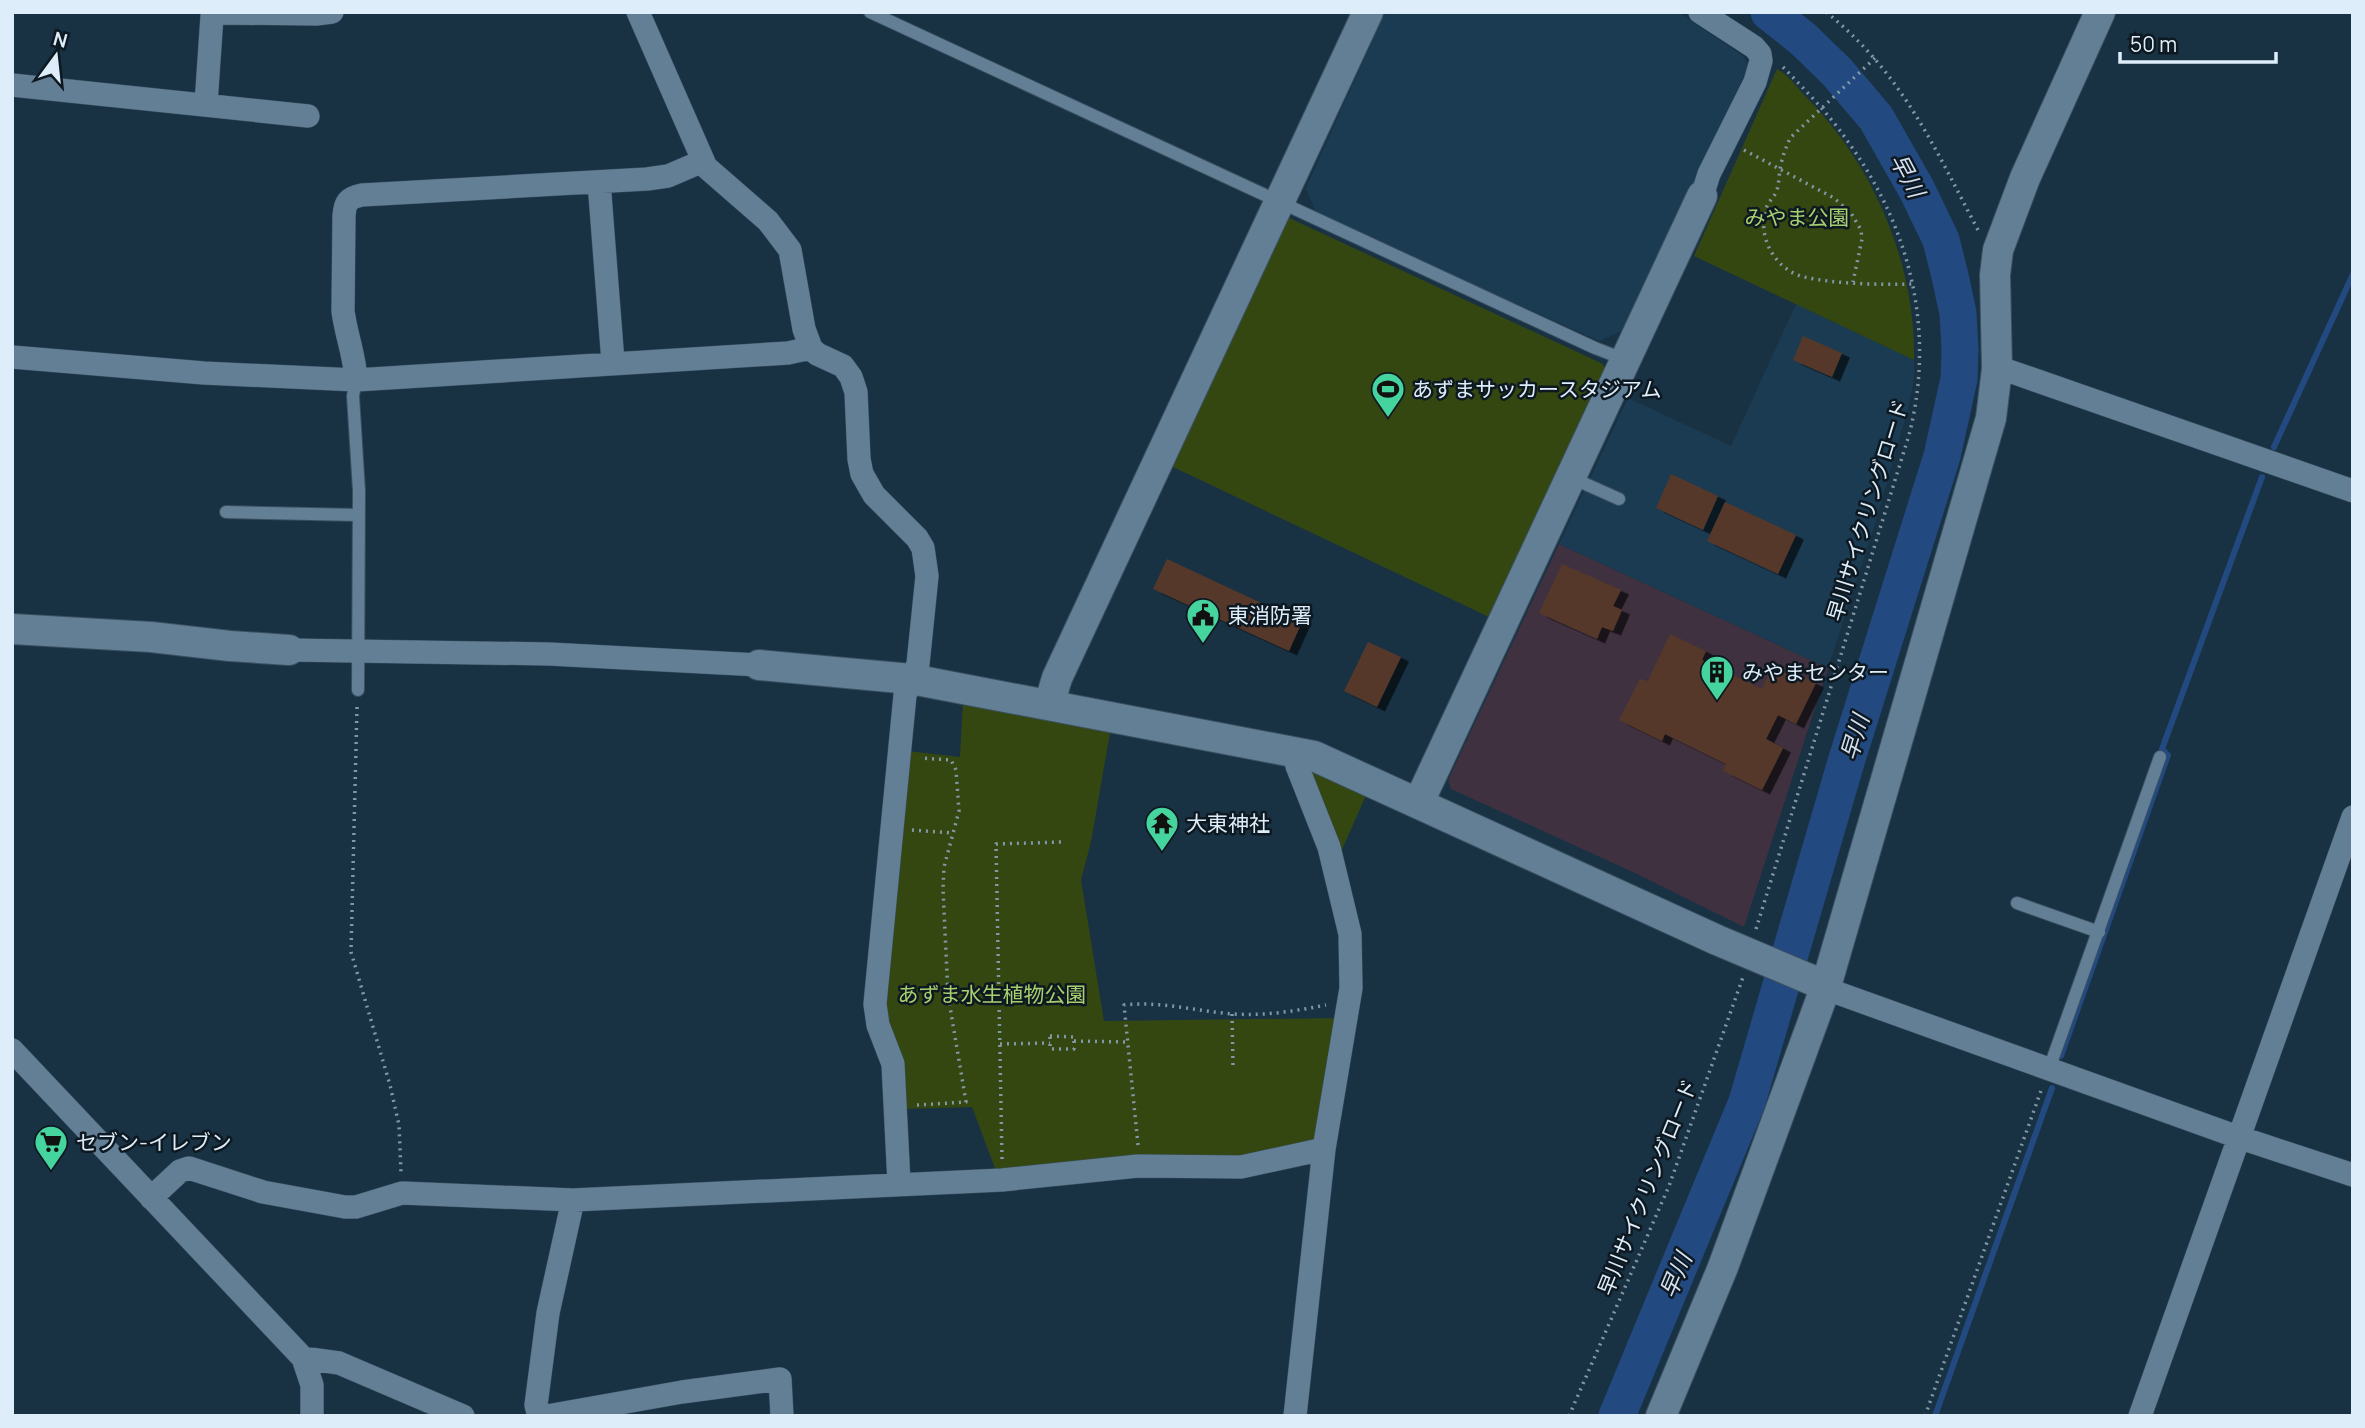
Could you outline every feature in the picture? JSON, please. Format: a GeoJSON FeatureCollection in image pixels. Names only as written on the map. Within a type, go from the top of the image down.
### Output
{"type":"FeatureCollection","features":[{"type":"Feature","properties":{"kind":"street"},"geometry":{"type":"LineString","coordinates":[[206,104],[212,16],[219,13],[332,12]]}},
{"type":"Feature","properties":{"kind":"street"},"geometry":{"type":"LineString","coordinates":[[638,12],[706,167],[768,221],[789,250],[804,329],[811,348],[817,354],[843,366],[851,377],[856,392],[862,474],[874,495],[917,538],[923,548],[927,576],[918,664],[905,695],[875,1004],[878,1025],[893,1064],[899,1183]]}},
{"type":"Feature","properties":{"kind":"street"},"geometry":{"type":"LineString","coordinates":[[1049,705],[1056,678],[1367,12]]}},
{"type":"Feature","properties":{"kind":"street"},"geometry":{"type":"LineString","coordinates":[[1419,802],[1627,360],[1702,196],[1709,174],[1752,90],[1761,61],[1760,54],[1754,47],[1700,12]]}},
{"type":"Feature","properties":{"kind":"street"},"geometry":{"type":"LineString","coordinates":[[1661,1416],[1723,1267],[1820,983],[1991,418],[1997,369],[1995,275],[1998,250],[2025,178],[2100,12]]}},
{"type":"Feature","properties":{"kind":"street"},"geometry":{"type":"LineString","coordinates":[[12,85],[308,116]]}},
{"type":"Feature","properties":{"kind":"street"},"geometry":{"type":"LineString","coordinates":[[356,380],[355,358],[343,311],[344,216],[345,204],[352,197],[668,176],[703,161]]}},
{"type":"Feature","properties":{"kind":"street"},"geometry":{"type":"LineString","coordinates":[[599,182],[613,362]]}},
{"type":"Feature","properties":{"kind":"street"},"geometry":{"type":"LineString","coordinates":[[12,357],[204,373],[356,380],[788,352],[811,348]]}},
{"type":"Feature","properties":{"kind":"street"},"geometry":{"type":"LineString","coordinates":[[1997,369],[2353,491]]}},
{"type":"Feature","properties":{"kind":"street"},"geometry":{"type":"LineString","coordinates":[[12,629],[151,637],[289,650],[549,654],[759,665],[911,679],[1294,752],[1325,760],[1835,992],[2238,1137],[2353,1175]]}},
{"type":"Feature","properties":{"kind":"street"},"geometry":{"type":"LineString","coordinates":[[1294,752],[1329,848],[1350,934],[1351,988],[1324,1149],[1295,1416]]}},
{"type":"Feature","properties":{"kind":"street"},"geometry":{"type":"LineString","coordinates":[[2140,1416],[2353,817]]}},
{"type":"Feature","properties":{"kind":"street"},"geometry":{"type":"LineString","coordinates":[[12,1050],[303,1357],[312,1385],[312,1416]]}},
{"type":"Feature","properties":{"kind":"street"},"geometry":{"type":"LineString","coordinates":[[151,1198],[180,1171],[188,1168],[264,1192],[356,1207],[402,1193],[573,1200],[1002,1180],[1138,1166],[1241,1167],[1324,1149]]}},
{"type":"Feature","properties":{"kind":"street"},"geometry":{"type":"LineString","coordinates":[[539,1416],[536,1405],[548,1313],[573,1200]]}},
{"type":"Feature","properties":{"kind":"street"},"geometry":{"type":"LineString","coordinates":[[303,1357],[339,1363],[463,1416]]}},
{"type":"Feature","properties":{"kind":"street"},"geometry":{"type":"LineString","coordinates":[[548,1416],[682,1392],[780,1379],[782,1416]]}},
{"type":"Feature","properties":{"kind":"lane"},"geometry":{"type":"LineString","coordinates":[[870,12],[1277,202],[1595,348],[1627,360]]}},
{"type":"Feature","properties":{"kind":"lane"},"geometry":{"type":"LineString","coordinates":[[356,380],[353,396],[358,515],[358,691]]}},
{"type":"Feature","properties":{"kind":"lane"},"geometry":{"type":"LineString","coordinates":[[1572,478],[1619,499]]}},
{"type":"Feature","properties":{"kind":"lane"},"geometry":{"type":"LineString","coordinates":[[226,512],[358,515]]}},
{"type":"Feature","properties":{"kind":"lane"},"geometry":{"type":"LineString","coordinates":[[2049,1069],[2160,757]]}},
{"type":"Feature","properties":{"kind":"lane"},"geometry":{"type":"LineString","coordinates":[[2017,904],[2099,932]]}},
{"type":"Feature","properties":{"kind":"path"},"geometry":{"type":"LineString","coordinates":[[1826,12],[1875,58],[1896,84],[1922,124],[1981,236]]}},
{"type":"Feature","properties":{"kind":"path"},"geometry":{"type":"LineString","coordinates":[[1875,58],[1790,138],[1783,155],[1778,188],[1768,203],[1764,217],[1766,242],[1774,257],[1784,267],[1802,277],[1913,284]]}},
{"type":"Feature","properties":{"kind":"path","name":"早川サイクリングロード"},"geometry":{"type":"LineString","coordinates":[[1569,1416],[1669,1186],[1752,954],[1916,408],[1920,340],[1913,284],[1892,219],[1883,200],[1823,105],[1778,62]]}},
{"type":"Feature","properties":{"kind":"path"},"geometry":{"type":"LineString","coordinates":[[1737,147],[1834,198],[1856,219],[1862,239],[1853,282]]}},
{"type":"Feature","properties":{"kind":"path"},"geometry":{"type":"LineString","coordinates":[[358,691],[351,952],[396,1112],[402,1193]]}},
{"type":"Feature","properties":{"kind":"path"},"geometry":{"type":"LineString","coordinates":[[911,757],[951,761],[956,770],[959,811],[944,867],[946,955],[948,995],[966,1102],[911,1105]]}},
{"type":"Feature","properties":{"kind":"path"},"geometry":{"type":"LineString","coordinates":[[904,829],[952,833]]}},
{"type":"Feature","properties":{"kind":"path"},"geometry":{"type":"LineString","coordinates":[[1002,1180],[996,844],[1063,842]]}},
{"type":"Feature","properties":{"kind":"path"},"geometry":{"type":"LineString","coordinates":[[1139,1153],[1124,1005],[1147,1003],[1232,1014],[1270,1015],[1333,1004],[1347,1013]]}},
{"type":"Feature","properties":{"kind":"path"},"geometry":{"type":"LineString","coordinates":[[1232,1014],[1233,1065]]}},
{"type":"Feature","properties":{"kind":"path"},"geometry":{"type":"LineString","coordinates":[[1050,1036],[1074,1037],[1074,1041],[1074,1049],[1050,1049],[1050,1036]]}},
{"type":"Feature","properties":{"kind":"path"},"geometry":{"type":"LineString","coordinates":[[1074,1041],[1127,1042]]}},
{"type":"Feature","properties":{"kind":"path"},"geometry":{"type":"LineString","coordinates":[[1000,1044],[1050,1043]]}},
{"type":"Feature","properties":{"kind":"path"},"geometry":{"type":"LineString","coordinates":[[1925,1416],[2049,1069]]}},
{"type":"Feature","properties":{"kind":"shaded area"},"geometry":{"type":"Polygon","coordinates":[[[1385,12],[1678,12],[1742,55],[1749,65],[1628,328],[1599,341],[1316,213],[1306,188],[1385,12]]]}},
{"type":"Feature","properties":{"kind":"shaded area"},"geometry":{"type":"Polygon","coordinates":[[[1796,304],[1914,360],[1914,379],[1908,409],[1874,527],[1828,668],[1559,544],[1628,398],[1731,446],[1796,304]]]}},
{"type":"Feature","properties":{"kind":"shaded area"},"geometry":{"type":"Polygon","coordinates":[[[1559,544],[1828,668],[1744,927],[1637,874],[1451,789],[1448,780],[1559,544]]]}},
{"type":"Feature","properties":{"kind":"green space","name":"みやま公園"},"geometry":{"type":"Polygon","coordinates":[[[1777,69],[1789,78],[1832,126],[1871,186],[1899,253],[1908,289],[1914,360],[1694,256],[1777,69]]]}},
{"type":"Feature","properties":{"kind":"green space","name":"あずまサッカースタジアム"},"geometry":{"type":"Polygon","coordinates":[[[1287,217],[1603,364],[1605,371],[1489,617],[1171,466],[1287,217]]]}},
{"type":"Feature","properties":{"kind":"green space","name":"あずま水生植物公園"},"geometry":{"type":"Polygon","coordinates":[[[963,700],[1111,727],[1091,842],[1081,880],[1104,1021],[1339,1018],[1314,1139],[1237,1160],[996,1171],[972,1107],[906,1109],[904,1067],[883,1003],[907,751],[960,757],[963,700]]]}},
{"type":"Feature","properties":{"kind":"green space"},"geometry":{"type":"Polygon","coordinates":[[[1313,768],[1367,793],[1341,852],[1307,771],[1313,768]]]}},
{"type":"Feature","properties":{"kind":"building"},"geometry":{"type":"Polygon","coordinates":[[[1803,336],[1842,353],[1832,377],[1793,360],[1803,336]]]}},
{"type":"Feature","properties":{"kind":"building"},"geometry":{"type":"Polygon","coordinates":[[[1671,474],[1718,496],[1703,530],[1656,508],[1671,474]]]}},
{"type":"Feature","properties":{"kind":"building"},"geometry":{"type":"Polygon","coordinates":[[[1725,502],[1796,535],[1778,574],[1707,541],[1725,502]]]}},
{"type":"Feature","properties":{"kind":"building"},"geometry":{"type":"Polygon","coordinates":[[[1167,559],[1302,622],[1289,651],[1153,589],[1167,559]]]}},
{"type":"Feature","properties":{"kind":"building"},"geometry":{"type":"Polygon","coordinates":[[[1562,564],[1621,590],[1613,606],[1622,610],[1613,631],[1602,627],[1597,639],[1539,613],[1562,564]]]}},
{"type":"Feature","properties":{"kind":"building","name":"みやまセンター"},"geometry":{"type":"Polygon","coordinates":[[[1670,634],[1706,651],[1702,660],[1762,689],[1774,663],[1816,683],[1796,724],[1778,715],[1766,739],[1783,748],[1762,790],[1723,771],[1726,764],[1665,734],[1662,741],[1619,720],[1640,679],[1648,681],[1670,634]]]}},
{"type":"Feature","properties":{"kind":"building"},"geometry":{"type":"Polygon","coordinates":[[[1368,642],[1401,657],[1377,707],[1344,691],[1368,642]]]}},
{"type":"Feature","properties":{"kind":"waterway","name":"早川"},"geometry":{"type":"LineString","coordinates":[[1617,1416],[1747,1102],[1846,762],[1942,456],[1959,379],[1958,313],[1950,276],[1941,240],[1917,190],[1876,118],[1837,72],[1803,39],[1769,12]]}},
{"type":"Feature","properties":{"kind":"waterway"},"geometry":{"type":"LineString","coordinates":[[2274,447],[2353,274]]}},
{"type":"Feature","properties":{"kind":"waterway"},"geometry":{"type":"LineString","coordinates":[[2061,1056],[2168,755],[2162,749],[2262,477]]}},
{"type":"Feature","properties":{"kind":"waterway"},"geometry":{"type":"LineString","coordinates":[[1935,1416],[2052,1088]]}},
{"type":"Feature","properties":{"kind":"place","name":"あずまサッカースタジアム"},"geometry":{"type":"Point","coordinates":[1388,419]}},
{"type":"Feature","properties":{"kind":"place","name":"東消防署"},"geometry":{"type":"Point","coordinates":[1203,645]}},
{"type":"Feature","properties":{"kind":"place","name":"みやまセンター"},"geometry":{"type":"Point","coordinates":[1717,702]}},
{"type":"Feature","properties":{"kind":"place","name":"大東神社"},"geometry":{"type":"Point","coordinates":[1162,853]}},
{"type":"Feature","properties":{"kind":"place","name":"セブン-イレブン"},"geometry":{"type":"Point","coordinates":[51,1172]}}]}
